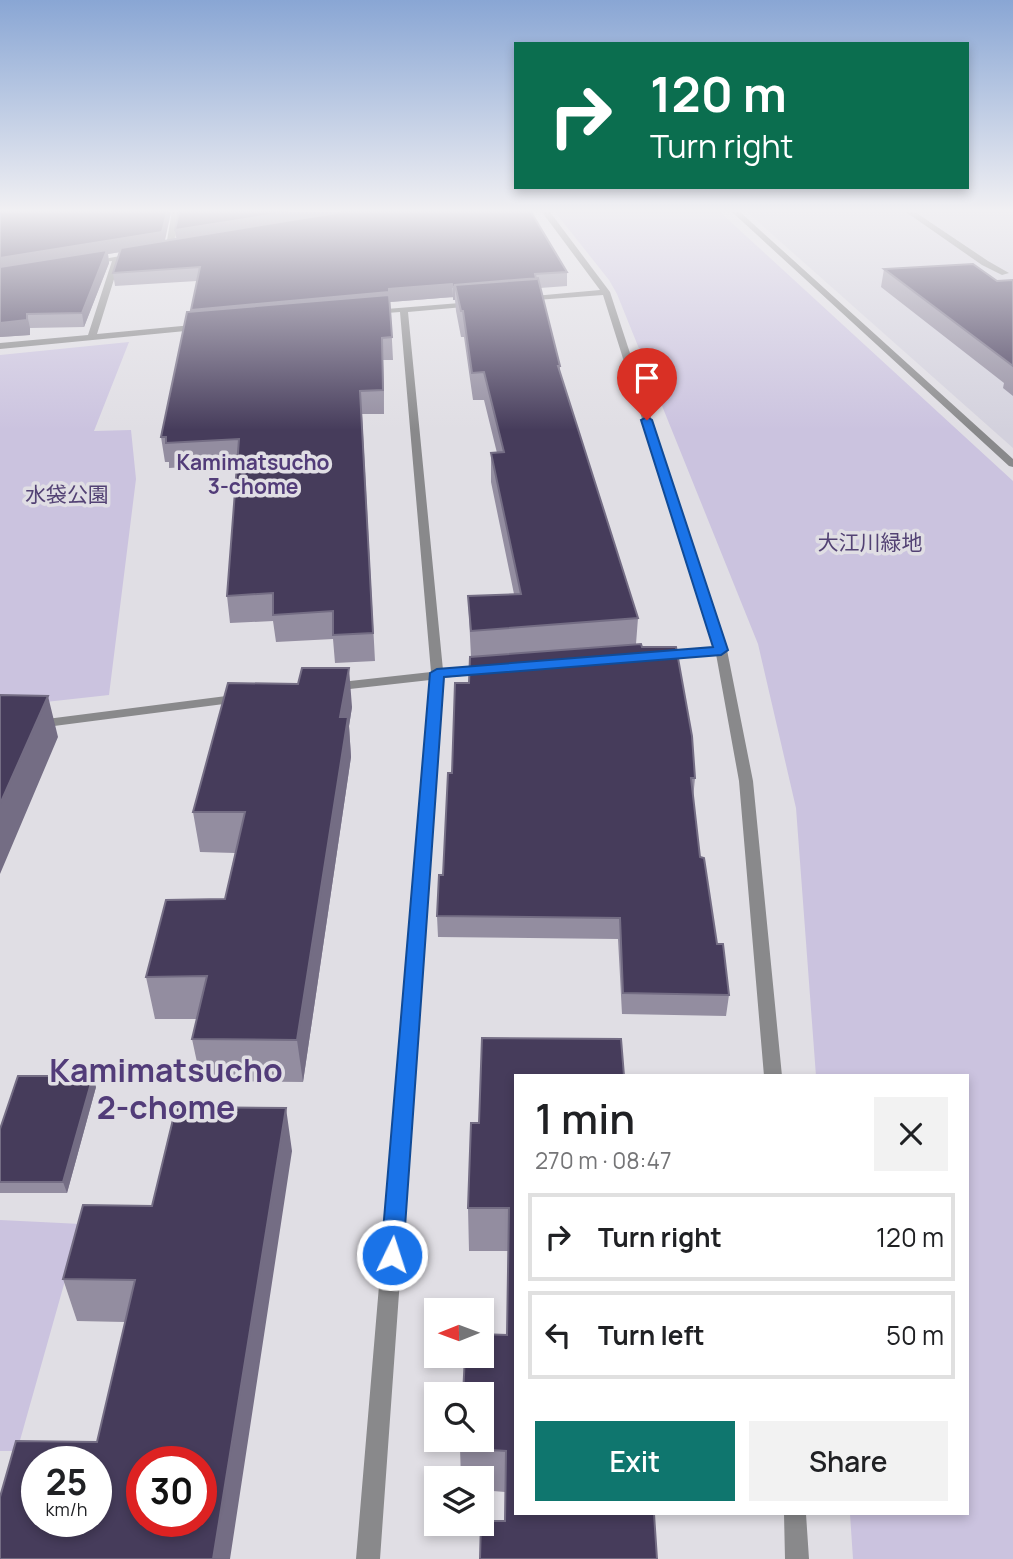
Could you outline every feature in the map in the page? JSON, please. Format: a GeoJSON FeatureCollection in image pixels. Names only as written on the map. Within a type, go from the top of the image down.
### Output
{"type":"FeatureCollection","features":[{"type":"Feature","properties":{"kind":"street"},"geometry":{"type":"LineString","coordinates":[[92,337],[109,285]]}},
{"type":"Feature","properties":{"kind":"street"},"geometry":{"type":"LineString","coordinates":[[601,285],[606,292],[721,650],[746,781],[774,1074]]}},
{"type":"Feature","properties":{"kind":"street"},"geometry":{"type":"LineString","coordinates":[[816,285],[1013,464]]}},
{"type":"Feature","properties":{"kind":"street"},"geometry":{"type":"LineString","coordinates":[[511,300],[606,292]]}},
{"type":"Feature","properties":{"kind":"street"},"geometry":{"type":"LineString","coordinates":[[363,313],[484,303]]}},
{"type":"Feature","properties":{"kind":"street"},"geometry":{"type":"LineString","coordinates":[[368,1559],[437,673],[404,309]]}},
{"type":"Feature","properties":{"kind":"street"},"geometry":{"type":"LineString","coordinates":[[0,345],[214,326]]}},
{"type":"Feature","properties":{"kind":"street"},"geometry":{"type":"LineString","coordinates":[[650,656],[721,650]]}},
{"type":"Feature","properties":{"kind":"street"},"geometry":{"type":"LineString","coordinates":[[314,689],[437,673],[504,668]]}},
{"type":"Feature","properties":{"kind":"street"},"geometry":{"type":"LineString","coordinates":[[0,729],[260,696]]}},
{"type":"Feature","properties":{"kind":"street"},"geometry":{"type":"LineString","coordinates":[[795,1515],[797,1559]]}},
{"type":"Feature","properties":{"kind":"shaded area"},"geometry":{"type":"Polygon","coordinates":[[[829,285],[1013,285],[1013,448],[829,285]]]}},
{"type":"Feature","properties":{"kind":"green space","name":"大江川緑地"},"geometry":{"type":"Polygon","coordinates":[[[612,285],[799,285],[1013,481],[1013,1559],[853,1559],[850,1515],[969,1515],[969,1074],[816,1074],[796,808],[758,644],[612,285]]]}},
{"type":"Feature","properties":{"kind":"green space","name":"水袋公園"},"geometry":{"type":"Polygon","coordinates":[[[129,342],[94,431],[131,430],[136,479],[109,695],[0,707],[0,355],[129,342]]]}},
{"type":"Feature","properties":{"kind":"green space"},"geometry":{"type":"Polygon","coordinates":[[[0,1220],[81,1224],[17,1451],[0,1451],[0,1220]]]}},
{"type":"Feature","properties":{"kind":"building"},"geometry":{"type":"Polygon","coordinates":[[[0,285],[93,285],[82,313],[27,314],[27,320],[0,323],[0,285]]]}},
{"type":"Feature","properties":{"kind":"building"},"geometry":{"type":"Polygon","coordinates":[[[196,285],[443,285],[389,289],[389,292],[191,310],[196,285]]]}},
{"type":"Feature","properties":{"kind":"building"},"geometry":{"type":"Polygon","coordinates":[[[455,285],[540,285],[558,366],[638,618],[471,631],[468,596],[521,594],[491,453],[504,452],[484,372],[472,373],[463,311],[455,285]]]}},
{"type":"Feature","properties":{"kind":"building"},"geometry":{"type":"Polygon","coordinates":[[[905,285],[1013,285],[1013,366],[905,285]]]}},
{"type":"Feature","properties":{"kind":"building"},"geometry":{"type":"Polygon","coordinates":[[[389,295],[392,337],[382,338],[383,390],[360,391],[373,633],[333,635],[333,611],[273,615],[273,593],[227,596],[239,439],[166,443],[166,437],[161,437],[187,312],[389,295]]]}},
{"type":"Feature","properties":{"kind":"building"},"geometry":{"type":"Polygon","coordinates":[[[641,644],[642,647],[676,647],[692,736],[695,778],[691,778],[700,857],[704,858],[717,944],[723,944],[729,995],[623,993],[620,918],[437,916],[439,875],[443,875],[448,773],[452,773],[455,683],[469,683],[470,657],[641,644]]]}},
{"type":"Feature","properties":{"kind":"building"},"geometry":{"type":"Polygon","coordinates":[[[302,668],[349,668],[340,717],[348,717],[297,1040],[192,1039],[207,976],[146,977],[166,900],[225,899],[245,812],[193,812],[228,683],[298,684],[302,668]]]}},
{"type":"Feature","properties":{"kind":"building"},"geometry":{"type":"Polygon","coordinates":[[[0,695],[48,696],[0,804],[0,695]]]}},
{"type":"Feature","properties":{"kind":"building"},"geometry":{"type":"Polygon","coordinates":[[[482,1038],[621,1039],[624,1074],[514,1074],[514,1515],[654,1515],[657,1559],[480,1559],[481,1536],[494,1536],[494,1521],[505,1521],[506,1451],[494,1450],[494,1382],[464,1382],[464,1368],[494,1368],[494,1334],[507,1335],[509,1208],[468,1208],[471,1123],[479,1123],[482,1038]]]}},
{"type":"Feature","properties":{"kind":"building"},"geometry":{"type":"Polygon","coordinates":[[[18,1076],[93,1076],[63,1182],[0,1182],[0,1129],[18,1076]]]}},
{"type":"Feature","properties":{"kind":"building"},"geometry":{"type":"Polygon","coordinates":[[[176,1107],[286,1108],[217,1534],[217,1446],[126,1446],[126,1537],[217,1537],[213,1559],[0,1559],[0,1497],[16,1441],[97,1442],[135,1280],[63,1279],[83,1205],[152,1206],[176,1107]]]}},
{"type":"Feature","properties":{"kind":"district","name":"Kamimatsucho 3-chome"},"geometry":{"type":"Point","coordinates":[253,475]}},
{"type":"Feature","properties":{"kind":"district","name":"Kamimatsucho 2-chome"},"geometry":{"type":"Point","coordinates":[166,1090]}},
{"type":"Feature","properties":{"kind":"route"},"geometry":{"type":"LineString","coordinates":[[392,1255],[437,673],[721,650],[647,420]]}}]}
